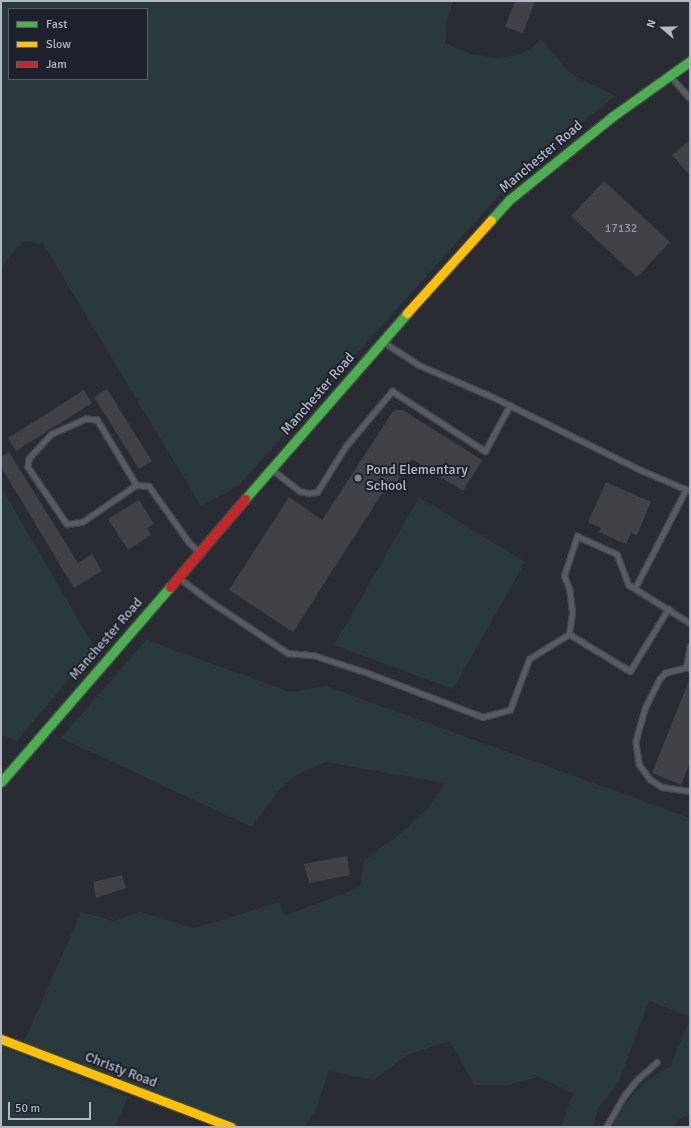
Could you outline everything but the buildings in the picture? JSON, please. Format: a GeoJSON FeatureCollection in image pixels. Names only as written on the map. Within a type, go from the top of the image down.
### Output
{"type":"FeatureCollection","features":[{"type":"Feature","properties":{"kind":"street","name":"Manchester Road"},"geometry":{"type":"LineString","coordinates":[[1,782],[382,341],[509,200],[613,116],[690,62]]}},
{"type":"Feature","properties":{"kind":"street","name":"Christy Road"},"geometry":{"type":"LineString","coordinates":[[1,1039],[231,1127]]}},
{"type":"Feature","properties":{"kind":"lane"},"geometry":{"type":"LineString","coordinates":[[670,76],[690,98]]}},
{"type":"Feature","properties":{"kind":"lane"},"geometry":{"type":"LineString","coordinates":[[382,341],[419,365],[510,405],[641,470],[688,490],[635,588]]}},
{"type":"Feature","properties":{"kind":"lane"},"geometry":{"type":"LineString","coordinates":[[272,468],[300,491],[317,492],[346,446],[392,391],[485,451],[510,405]]}},
{"type":"Feature","properties":{"kind":"lane"},"geometry":{"type":"LineString","coordinates":[[136,485],[98,420],[86,419],[52,434],[28,459],[28,467],[67,524],[82,522],[136,485],[149,486],[189,542],[199,552]]}},
{"type":"Feature","properties":{"kind":"lane"},"geometry":{"type":"LineString","coordinates":[[178,577],[210,601],[288,653],[313,655],[368,673],[483,717],[510,710],[529,660],[569,634],[572,612],[569,589],[564,576],[577,536],[617,554],[629,584],[690,623]]}},
{"type":"Feature","properties":{"kind":"lane"},"geometry":{"type":"LineString","coordinates":[[569,634],[630,672],[668,609]]}},
{"type":"Feature","properties":{"kind":"lane"},"geometry":{"type":"LineString","coordinates":[[690,646],[688,669],[666,673],[660,679],[646,706],[636,742],[639,764],[650,778],[662,787],[690,791]]}},
{"type":"Feature","properties":{"kind":"lane"},"geometry":{"type":"LineString","coordinates":[[606,1127],[624,1096],[638,1079],[657,1062]]}},
{"type":"Feature","properties":{"kind":"shaded area"},"geometry":{"type":"Polygon","coordinates":[[[1,1],[453,1],[447,21],[445,43],[471,54],[499,58],[518,55],[531,48],[541,39],[568,71],[584,81],[616,96],[520,172],[238,486],[201,506],[43,244],[23,241],[1,267],[1,1]]]}},
{"type":"Feature","properties":{"kind":"shaded area"},"geometry":{"type":"Polygon","coordinates":[[[1,487],[95,648],[17,741],[1,735],[1,487]]]}},
{"type":"Feature","properties":{"kind":"shaded area"},"geometry":{"type":"Polygon","coordinates":[[[419,497],[525,562],[453,689],[334,645],[419,497]]]}},
{"type":"Feature","properties":{"kind":"shaded area"},"geometry":{"type":"Polygon","coordinates":[[[146,640],[291,692],[326,686],[690,818],[690,1017],[649,1001],[619,1081],[599,1107],[593,1127],[561,1127],[573,1093],[538,1077],[507,1085],[474,1085],[450,1041],[407,1055],[374,1080],[329,1071],[315,1112],[304,1127],[243,1127],[24,1042],[81,912],[113,921],[140,912],[193,928],[279,902],[285,916],[360,887],[364,860],[400,834],[427,809],[445,783],[326,762],[296,775],[277,792],[252,827],[61,738],[146,640]]]}},
{"type":"Feature","properties":{"kind":"shaded area"},"geometry":{"type":"Polygon","coordinates":[[[690,1019],[690,1114],[680,1118],[672,1127],[613,1127],[618,1113],[634,1093],[651,1078],[670,1066],[690,1019]]]}},
{"type":"Feature","properties":{"kind":"shaded area"},"geometry":{"type":"Polygon","coordinates":[[[1,1046],[128,1097],[115,1127],[1,1127],[1,1046]]]}},
{"type":"Feature","properties":{"kind":"traffic: fast"},"geometry":{"type":"LineString","coordinates":[[491,220],[509,200],[613,116],[690,61]]}},
{"type":"Feature","properties":{"kind":"traffic: fast"},"geometry":{"type":"LineString","coordinates":[[245,499],[407,313]]}},
{"type":"Feature","properties":{"kind":"traffic: fast"},"geometry":{"type":"LineString","coordinates":[[1,782],[170,587]]}},
{"type":"Feature","properties":{"kind":"traffic: slow"},"geometry":{"type":"LineString","coordinates":[[407,313],[491,220]]}},
{"type":"Feature","properties":{"kind":"traffic: slow"},"geometry":{"type":"LineString","coordinates":[[1,1039],[231,1127]]}},
{"type":"Feature","properties":{"kind":"traffic: jam"},"geometry":{"type":"LineString","coordinates":[[170,587],[245,499]]}},
{"type":"Feature","properties":{"kind":"place","name":"Pond Elementary School"},"geometry":{"type":"Point","coordinates":[358,478]}}]}
